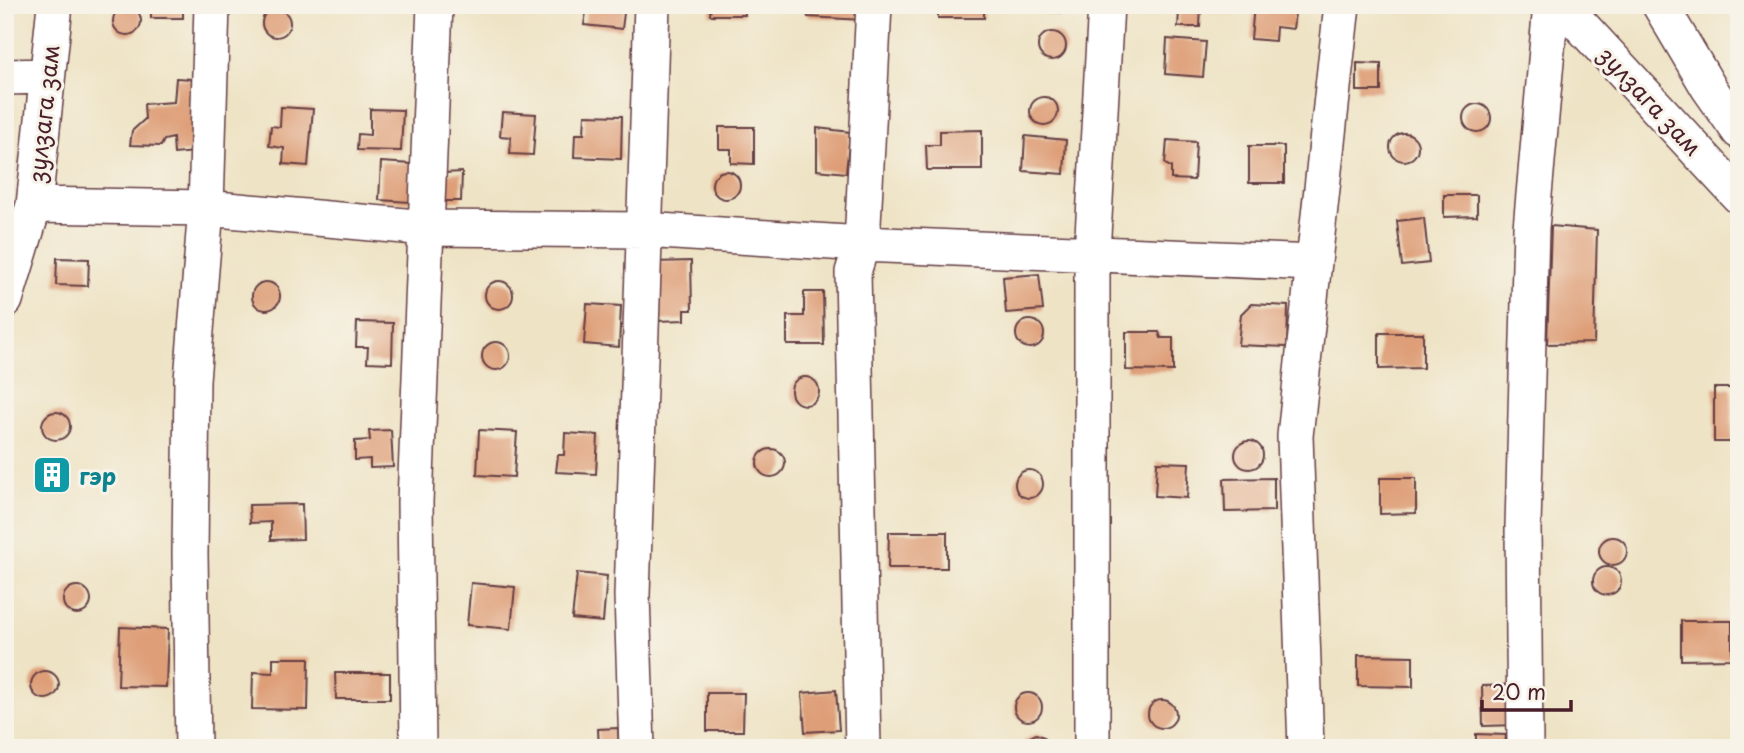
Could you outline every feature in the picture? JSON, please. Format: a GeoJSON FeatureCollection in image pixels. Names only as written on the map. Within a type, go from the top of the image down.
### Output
{"type":"FeatureCollection","features":[{"type":"Feature","properties":{"kind":"street","name":"зулзага зам"},"geometry":{"type":"LineString","coordinates":[[5,300],[34,205],[55,5]]}},
{"type":"Feature","properties":{"kind":"street"},"geometry":{"type":"LineString","coordinates":[[193,748],[190,554],[192,380],[206,208],[212,5]]}},
{"type":"Feature","properties":{"kind":"street"},"geometry":{"type":"LineString","coordinates":[[418,748],[415,502],[435,5]]}},
{"type":"Feature","properties":{"kind":"street"},"geometry":{"type":"LineString","coordinates":[[637,748],[632,595],[652,5]]}},
{"type":"Feature","properties":{"kind":"street"},"geometry":{"type":"LineString","coordinates":[[863,748],[853,272],[862,244],[874,5]]}},
{"type":"Feature","properties":{"kind":"street"},"geometry":{"type":"LineString","coordinates":[[1092,748],[1092,253],[1106,5]]}},
{"type":"Feature","properties":{"kind":"street"},"geometry":{"type":"LineString","coordinates":[[1306,748],[1295,436],[1342,5]]}},
{"type":"Feature","properties":{"kind":"street"},"geometry":{"type":"LineString","coordinates":[[1525,748],[1523,526],[1531,229],[1551,5]]}},
{"type":"Feature","properties":{"kind":"street","name":"зулзага зам"},"geometry":{"type":"LineString","coordinates":[[1563,5],[1739,196]]}},
{"type":"Feature","properties":{"kind":"street"},"geometry":{"type":"LineString","coordinates":[[1660,5],[1709,88],[1739,131]]}},
{"type":"Feature","properties":{"kind":"street"},"geometry":{"type":"LineString","coordinates":[[5,77],[47,76]]}},
{"type":"Feature","properties":{"kind":"street"},"geometry":{"type":"LineString","coordinates":[[34,205],[206,208],[427,228],[644,230],[862,244],[1313,263]]}},
{"type":"Feature","properties":{"kind":"building"},"geometry":{"type":"Polygon","coordinates":[[[151,5],[183,5],[183,18],[151,18],[151,5]]]}},
{"type":"Feature","properties":{"kind":"building"},"geometry":{"type":"Polygon","coordinates":[[[504,5],[537,5],[537,12],[504,10],[504,5]]]}},
{"type":"Feature","properties":{"kind":"building"},"geometry":{"type":"Polygon","coordinates":[[[587,5],[625,5],[622,29],[584,25],[587,5]]]}},
{"type":"Feature","properties":{"kind":"building"},"geometry":{"type":"Polygon","coordinates":[[[711,5],[766,5],[766,9],[744,8],[745,15],[710,15],[711,5]]]}},
{"type":"Feature","properties":{"kind":"building"},"geometry":{"type":"Polygon","coordinates":[[[804,5],[865,5],[864,20],[808,17],[804,5]]]}},
{"type":"Feature","properties":{"kind":"building"},"geometry":{"type":"Polygon","coordinates":[[[938,5],[984,5],[984,18],[938,18],[938,5]]]}},
{"type":"Feature","properties":{"kind":"building"},"geometry":{"type":"Polygon","coordinates":[[[1044,5],[1097,5],[1097,13],[1044,12],[1044,5]]]}},
{"type":"Feature","properties":{"kind":"building"},"geometry":{"type":"Polygon","coordinates":[[[1171,5],[1201,5],[1200,27],[1178,27],[1179,11],[1170,10],[1171,5]]]}},
{"type":"Feature","properties":{"kind":"building"},"geometry":{"type":"Polygon","coordinates":[[[1254,5],[1296,5],[1293,29],[1276,27],[1275,41],[1251,39],[1254,5]]]}},
{"type":"Feature","properties":{"kind":"building"},"geometry":{"type":"Polygon","coordinates":[[[127,7],[137,11],[141,21],[137,31],[127,35],[117,31],[113,21],[117,11],[127,7]]]}},
{"type":"Feature","properties":{"kind":"building"},"geometry":{"type":"Polygon","coordinates":[[[276,9],[286,13],[290,23],[286,33],[276,37],[266,33],[262,23],[266,13],[276,9]]]}},
{"type":"Feature","properties":{"kind":"building"},"geometry":{"type":"Polygon","coordinates":[[[1052,32],[1062,36],[1066,46],[1062,56],[1052,60],[1042,56],[1038,46],[1042,36],[1052,32]]]}},
{"type":"Feature","properties":{"kind":"building"},"geometry":{"type":"Polygon","coordinates":[[[1167,39],[1206,42],[1203,77],[1165,74],[1167,39]]]}},
{"type":"Feature","properties":{"kind":"building"},"geometry":{"type":"Polygon","coordinates":[[[1357,63],[1381,64],[1381,91],[1357,91],[1357,63]]]}},
{"type":"Feature","properties":{"kind":"building"},"geometry":{"type":"Polygon","coordinates":[[[176,78],[193,79],[195,152],[174,154],[173,138],[164,140],[161,146],[130,145],[132,131],[145,119],[144,104],[174,102],[176,78]]]}},
{"type":"Feature","properties":{"kind":"building"},"geometry":{"type":"Polygon","coordinates":[[[1044,97],[1054,101],[1058,111],[1054,121],[1044,125],[1034,121],[1030,111],[1034,101],[1044,97]]]}},
{"type":"Feature","properties":{"kind":"building"},"geometry":{"type":"Polygon","coordinates":[[[1477,104],[1487,108],[1491,118],[1487,128],[1477,132],[1467,128],[1463,118],[1467,108],[1477,104]]]}},
{"type":"Feature","properties":{"kind":"building"},"geometry":{"type":"Polygon","coordinates":[[[281,107],[313,109],[308,166],[283,164],[284,148],[269,146],[271,126],[280,127],[281,107]]]}},
{"type":"Feature","properties":{"kind":"building"},"geometry":{"type":"Polygon","coordinates":[[[370,109],[403,110],[401,151],[357,150],[358,134],[370,135],[370,109]]]}},
{"type":"Feature","properties":{"kind":"building"},"geometry":{"type":"Polygon","coordinates":[[[502,112],[536,114],[533,155],[510,154],[511,137],[500,136],[502,112]]]}},
{"type":"Feature","properties":{"kind":"building"},"geometry":{"type":"Polygon","coordinates":[[[585,115],[622,116],[621,159],[574,157],[575,134],[584,134],[585,115]]]}},
{"type":"Feature","properties":{"kind":"building"},"geometry":{"type":"Polygon","coordinates":[[[719,127],[754,127],[754,164],[731,163],[731,149],[719,149],[719,127]]]}},
{"type":"Feature","properties":{"kind":"building"},"geometry":{"type":"Polygon","coordinates":[[[817,128],[850,132],[846,173],[817,170],[817,128]]]}},
{"type":"Feature","properties":{"kind":"building"},"geometry":{"type":"Polygon","coordinates":[[[982,130],[982,170],[927,170],[926,145],[940,145],[940,131],[982,130]]]}},
{"type":"Feature","properties":{"kind":"building"},"geometry":{"type":"Polygon","coordinates":[[[1404,133],[1414,137],[1418,147],[1414,157],[1404,161],[1394,157],[1390,147],[1394,137],[1404,133]]]}},
{"type":"Feature","properties":{"kind":"building"},"geometry":{"type":"Polygon","coordinates":[[[1025,136],[1066,140],[1064,174],[1023,171],[1025,136]]]}},
{"type":"Feature","properties":{"kind":"building"},"geometry":{"type":"Polygon","coordinates":[[[1167,140],[1196,142],[1194,180],[1171,179],[1171,167],[1165,164],[1167,140]]]}},
{"type":"Feature","properties":{"kind":"building"},"geometry":{"type":"Polygon","coordinates":[[[1249,146],[1284,146],[1284,183],[1249,183],[1249,146]]]}},
{"type":"Feature","properties":{"kind":"building"},"geometry":{"type":"Polygon","coordinates":[[[381,162],[412,164],[410,202],[379,200],[381,162]]]}},
{"type":"Feature","properties":{"kind":"building"},"geometry":{"type":"Polygon","coordinates":[[[726,171],[736,175],[740,185],[736,195],[726,199],[716,195],[712,185],[716,175],[726,171]]]}},
{"type":"Feature","properties":{"kind":"building"},"geometry":{"type":"Polygon","coordinates":[[[462,172],[461,201],[443,201],[443,173],[462,172]]]}},
{"type":"Feature","properties":{"kind":"building"},"geometry":{"type":"Polygon","coordinates":[[[1444,195],[1477,195],[1477,216],[1444,217],[1444,195]]]}},
{"type":"Feature","properties":{"kind":"building"},"geometry":{"type":"Polygon","coordinates":[[[1424,218],[1429,263],[1402,266],[1397,221],[1424,218]]]}},
{"type":"Feature","properties":{"kind":"building"},"geometry":{"type":"Polygon","coordinates":[[[1551,226],[1597,230],[1594,343],[1547,344],[1551,226]]]}},
{"type":"Feature","properties":{"kind":"building"},"geometry":{"type":"Polygon","coordinates":[[[57,258],[89,259],[88,286],[56,285],[57,258]]]}},
{"type":"Feature","properties":{"kind":"building"},"geometry":{"type":"Polygon","coordinates":[[[691,261],[692,310],[685,310],[685,320],[656,321],[654,262],[691,261]]]}},
{"type":"Feature","properties":{"kind":"building"},"geometry":{"type":"Polygon","coordinates":[[[1039,274],[1043,310],[1006,313],[1003,277],[1039,274]]]}},
{"type":"Feature","properties":{"kind":"building"},"geometry":{"type":"Polygon","coordinates":[[[499,281],[509,285],[513,295],[509,305],[499,309],[489,305],[485,295],[489,285],[499,281]]]}},
{"type":"Feature","properties":{"kind":"building"},"geometry":{"type":"Polygon","coordinates":[[[266,282],[276,286],[280,296],[276,306],[266,310],[256,306],[252,296],[256,286],[266,282]]]}},
{"type":"Feature","properties":{"kind":"building"},"geometry":{"type":"Polygon","coordinates":[[[804,292],[823,292],[824,345],[787,345],[787,316],[804,316],[804,292]]]}},
{"type":"Feature","properties":{"kind":"building"},"geometry":{"type":"Polygon","coordinates":[[[587,304],[621,306],[619,347],[584,344],[587,304]]]}},
{"type":"Feature","properties":{"kind":"building"},"geometry":{"type":"Polygon","coordinates":[[[1251,304],[1288,306],[1287,347],[1238,345],[1241,314],[1251,304]]]}},
{"type":"Feature","properties":{"kind":"building"},"geometry":{"type":"Polygon","coordinates":[[[1030,320],[1040,324],[1044,334],[1040,344],[1030,348],[1020,344],[1016,334],[1020,324],[1030,320]]]}},
{"type":"Feature","properties":{"kind":"building"},"geometry":{"type":"Polygon","coordinates":[[[357,322],[393,323],[392,363],[367,362],[368,347],[356,347],[357,322]]]}},
{"type":"Feature","properties":{"kind":"building"},"geometry":{"type":"Polygon","coordinates":[[[1126,332],[1159,332],[1161,338],[1173,338],[1173,371],[1126,370],[1126,332]]]}},
{"type":"Feature","properties":{"kind":"building"},"geometry":{"type":"Polygon","coordinates":[[[1379,333],[1423,333],[1423,368],[1379,369],[1379,333]]]}},
{"type":"Feature","properties":{"kind":"building"},"geometry":{"type":"Polygon","coordinates":[[[496,342],[506,346],[510,356],[506,366],[496,370],[486,366],[482,356],[486,346],[496,342]]]}},
{"type":"Feature","properties":{"kind":"building"},"geometry":{"type":"Polygon","coordinates":[[[805,377],[815,381],[819,391],[815,401],[805,405],[795,401],[791,391],[795,381],[805,377]]]}},
{"type":"Feature","properties":{"kind":"building"},"geometry":{"type":"Polygon","coordinates":[[[1714,388],[1732,388],[1732,442],[1714,442],[1714,388]]]}},
{"type":"Feature","properties":{"kind":"building","name":"гэр"},"geometry":{"type":"Polygon","coordinates":[[[56,412],[66,416],[70,426],[66,436],[56,440],[46,436],[42,426],[46,416],[56,412]]]}},
{"type":"Feature","properties":{"kind":"building"},"geometry":{"type":"Polygon","coordinates":[[[391,430],[393,467],[370,468],[370,459],[355,460],[355,441],[370,440],[369,431],[391,430]]]}},
{"type":"Feature","properties":{"kind":"building"},"geometry":{"type":"Polygon","coordinates":[[[479,430],[517,432],[514,477],[477,475],[479,430]]]}},
{"type":"Feature","properties":{"kind":"building"},"geometry":{"type":"Polygon","coordinates":[[[565,433],[598,435],[596,474],[556,472],[558,455],[564,455],[565,433]]]}},
{"type":"Feature","properties":{"kind":"building"},"geometry":{"type":"Polygon","coordinates":[[[1249,441],[1259,445],[1263,455],[1259,465],[1249,469],[1239,465],[1235,455],[1239,445],[1249,441]]]}},
{"type":"Feature","properties":{"kind":"building"},"geometry":{"type":"Polygon","coordinates":[[[771,449],[781,453],[785,463],[781,473],[771,477],[761,473],[757,463],[761,453],[771,449]]]}},
{"type":"Feature","properties":{"kind":"building","name":"гэр"},"geometry":{"type":"Polygon","coordinates":[[[52,462],[62,466],[66,476],[62,486],[52,490],[42,486],[38,476],[42,466],[52,462]]]}},
{"type":"Feature","properties":{"kind":"building"},"geometry":{"type":"Polygon","coordinates":[[[1157,462],[1189,463],[1187,498],[1155,496],[1157,462]]]}},
{"type":"Feature","properties":{"kind":"building"},"geometry":{"type":"Polygon","coordinates":[[[1029,470],[1039,474],[1043,484],[1039,494],[1029,498],[1019,494],[1015,484],[1019,474],[1029,470]]]}},
{"type":"Feature","properties":{"kind":"building"},"geometry":{"type":"Polygon","coordinates":[[[1274,478],[1274,511],[1225,512],[1224,479],[1274,478]]]}},
{"type":"Feature","properties":{"kind":"building"},"geometry":{"type":"Polygon","coordinates":[[[1380,478],[1416,478],[1416,513],[1380,514],[1380,478]]]}},
{"type":"Feature","properties":{"kind":"building"},"geometry":{"type":"Polygon","coordinates":[[[302,504],[303,539],[271,540],[271,522],[250,523],[249,505],[302,504]]]}},
{"type":"Feature","properties":{"kind":"building"},"geometry":{"type":"Polygon","coordinates":[[[889,532],[947,532],[947,568],[888,568],[889,532]]]}},
{"type":"Feature","properties":{"kind":"building"},"geometry":{"type":"Polygon","coordinates":[[[1613,537],[1623,541],[1627,551],[1623,561],[1613,565],[1603,561],[1599,551],[1603,541],[1613,537]]]}},
{"type":"Feature","properties":{"kind":"building"},"geometry":{"type":"Polygon","coordinates":[[[1607,567],[1617,571],[1621,581],[1617,591],[1607,595],[1597,591],[1593,581],[1597,571],[1607,567]]]}},
{"type":"Feature","properties":{"kind":"building"},"geometry":{"type":"Polygon","coordinates":[[[577,573],[607,576],[603,622],[572,619],[577,573]]]}},
{"type":"Feature","properties":{"kind":"building"},"geometry":{"type":"Polygon","coordinates":[[[471,583],[515,587],[511,629],[467,625],[471,583]]]}},
{"type":"Feature","properties":{"kind":"building"},"geometry":{"type":"Polygon","coordinates":[[[77,586],[87,590],[91,600],[87,610],[77,614],[67,610],[63,600],[67,590],[77,586]]]}},
{"type":"Feature","properties":{"kind":"building"},"geometry":{"type":"Polygon","coordinates":[[[1681,621],[1732,621],[1732,659],[1681,660],[1681,621]]]}},
{"type":"Feature","properties":{"kind":"building"},"geometry":{"type":"Polygon","coordinates":[[[120,627],[168,629],[166,687],[118,686],[120,627]]]}},
{"type":"Feature","properties":{"kind":"building"},"geometry":{"type":"Polygon","coordinates":[[[1358,655],[1413,656],[1413,687],[1358,686],[1358,655]]]}},
{"type":"Feature","properties":{"kind":"building"},"geometry":{"type":"Polygon","coordinates":[[[273,658],[309,658],[308,710],[252,709],[253,672],[273,673],[273,658]]]}},
{"type":"Feature","properties":{"kind":"building"},"geometry":{"type":"Polygon","coordinates":[[[45,671],[55,675],[59,685],[55,695],[45,699],[35,695],[31,685],[35,675],[45,671]]]}},
{"type":"Feature","properties":{"kind":"building"},"geometry":{"type":"Polygon","coordinates":[[[335,673],[390,673],[390,699],[336,699],[335,673]]]}},
{"type":"Feature","properties":{"kind":"building"},"geometry":{"type":"Polygon","coordinates":[[[1517,685],[1518,725],[1483,726],[1482,686],[1517,685]]]}},
{"type":"Feature","properties":{"kind":"building"},"geometry":{"type":"Polygon","coordinates":[[[836,690],[839,730],[805,732],[802,693],[836,690]]]}},
{"type":"Feature","properties":{"kind":"building"},"geometry":{"type":"Polygon","coordinates":[[[707,693],[744,693],[743,731],[707,731],[707,693]]]}},
{"type":"Feature","properties":{"kind":"building"},"geometry":{"type":"Polygon","coordinates":[[[1028,693],[1038,697],[1042,707],[1038,717],[1028,721],[1018,717],[1014,707],[1018,697],[1028,693]]]}},
{"type":"Feature","properties":{"kind":"building"},"geometry":{"type":"Polygon","coordinates":[[[1162,700],[1172,704],[1176,714],[1172,724],[1162,728],[1152,724],[1148,714],[1152,704],[1162,700]]]}},
{"type":"Feature","properties":{"kind":"building"},"geometry":{"type":"Polygon","coordinates":[[[618,728],[619,748],[599,748],[598,729],[618,728]]]}},
{"type":"Feature","properties":{"kind":"building"},"geometry":{"type":"Polygon","coordinates":[[[1036,734],[1044,737],[1050,748],[1022,748],[1024,740],[1036,734]]]}},
{"type":"Feature","properties":{"kind":"building"},"geometry":{"type":"Polygon","coordinates":[[[1476,734],[1506,735],[1505,748],[1476,748],[1476,734]]]}},
{"type":"Feature","properties":{"kind":"place","name":"гэр"},"geometry":{"type":"Point","coordinates":[52,475]}}]}
